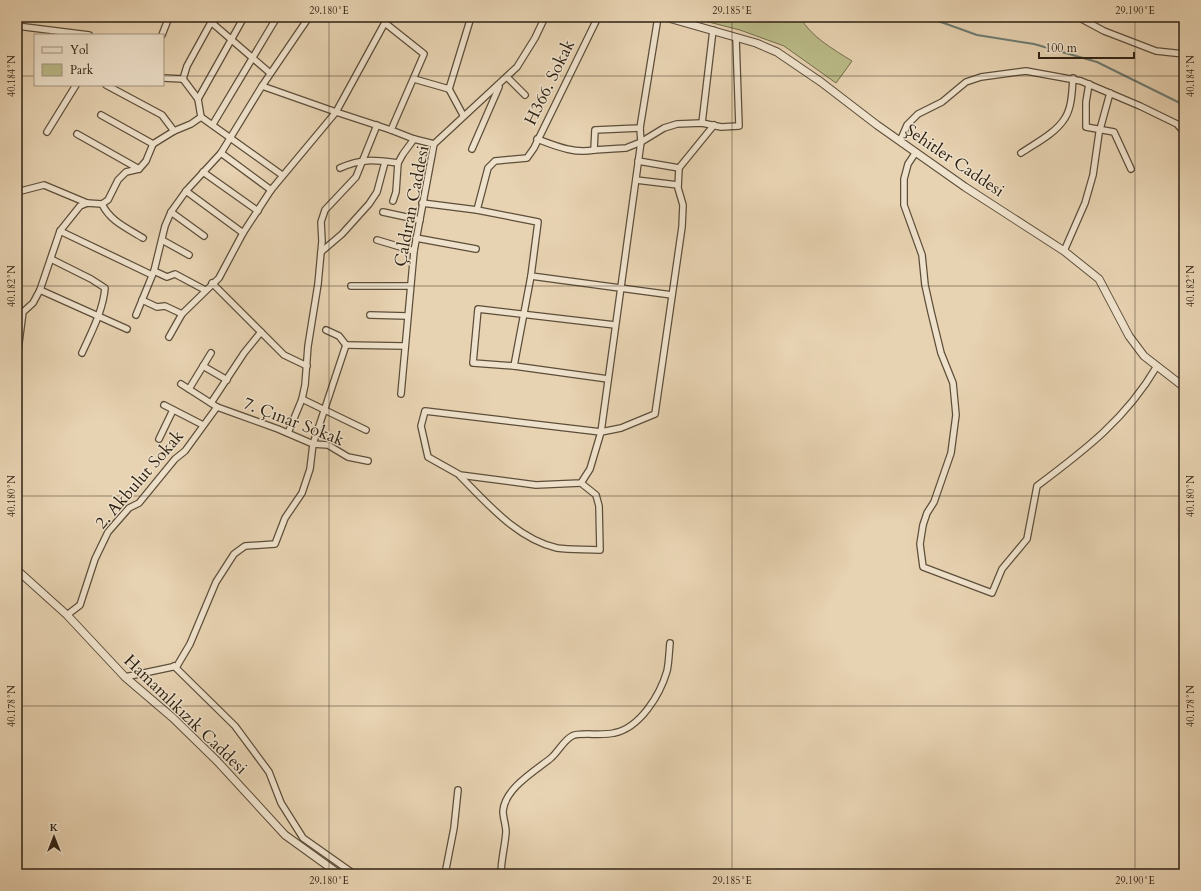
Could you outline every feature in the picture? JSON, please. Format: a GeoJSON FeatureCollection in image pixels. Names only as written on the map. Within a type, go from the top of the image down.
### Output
{"type":"FeatureCollection","features":[{"type":"Feature","properties":{"kind":"street"},"geometry":{"type":"LineString","coordinates":[[162,34],[169,17]]}},
{"type":"Feature","properties":{"kind":"street"},"geometry":{"type":"LineString","coordinates":[[198,99],[244,17]]}},
{"type":"Feature","properties":{"kind":"street"},"geometry":{"type":"LineString","coordinates":[[213,124],[277,17]]}},
{"type":"Feature","properties":{"kind":"street"},"geometry":{"type":"LineString","coordinates":[[136,315],[153,273],[165,226],[171,212],[186,191],[221,153],[270,73],[308,17]]}},
{"type":"Feature","properties":{"kind":"street"},"geometry":{"type":"LineString","coordinates":[[463,115],[449,89],[471,17]]}},
{"type":"Feature","properties":{"kind":"street","name":"Çaldıran Caddesi"},"geometry":{"type":"LineString","coordinates":[[400,394],[414,251],[434,144],[463,115],[480,103],[517,67],[535,38],[545,17]]}},
{"type":"Feature","properties":{"kind":"street","name":"H366. Sokak"},"geometry":{"type":"LineString","coordinates":[[477,210],[488,168],[495,161],[527,158],[598,17]]}},
{"type":"Feature","properties":{"kind":"street"},"geometry":{"type":"LineString","coordinates":[[581,483],[590,469],[601,432],[641,142],[640,128],[658,17]]}},
{"type":"Feature","properties":{"kind":"street","name":"Şehitler Caddesi"},"geometry":{"type":"LineString","coordinates":[[665,17],[713,30],[777,52],[821,82],[965,187],[1064,251],[1099,279],[1129,336],[1144,356],[1184,387]]}},
{"type":"Feature","properties":{"kind":"street"},"geometry":{"type":"LineString","coordinates":[[1078,17],[1104,31],[1156,51],[1184,54]]}},
{"type":"Feature","properties":{"kind":"street"},"geometry":{"type":"LineString","coordinates":[[183,79],[187,66],[213,19],[231,40],[270,73]]}},
{"type":"Feature","properties":{"kind":"street"},"geometry":{"type":"LineString","coordinates":[[169,337],[182,314],[223,271],[243,233],[282,175],[336,112],[386,20],[424,54],[391,130]]}},
{"type":"Feature","properties":{"kind":"street"},"geometry":{"type":"LineString","coordinates":[[17,26],[52,29],[83,34]]}},
{"type":"Feature","properties":{"kind":"street"},"geometry":{"type":"LineString","coordinates":[[702,123],[713,30]]}},
{"type":"Feature","properties":{"kind":"street"},"geometry":{"type":"LineString","coordinates":[[537,139],[573,151],[584,152],[626,148],[641,142],[664,128],[677,124],[702,123],[739,126],[736,38]]}},
{"type":"Feature","properties":{"kind":"street"},"geometry":{"type":"LineString","coordinates":[[900,141],[907,125],[918,114],[942,102],[966,82],[981,77],[1026,71],[1073,78],[1089,84],[1177,124],[1184,132]]}},
{"type":"Feature","properties":{"kind":"street"},"geometry":{"type":"LineString","coordinates":[[507,77],[525,95]]}},
{"type":"Feature","properties":{"kind":"street"},"geometry":{"type":"LineString","coordinates":[[164,78],[183,79]]}},
{"type":"Feature","properties":{"kind":"street"},"geometry":{"type":"LineString","coordinates":[[1021,153],[1048,136],[1065,119],[1071,100],[1073,78]]}},
{"type":"Feature","properties":{"kind":"street"},"geometry":{"type":"LineString","coordinates":[[183,79],[198,99],[201,117]]}},
{"type":"Feature","properties":{"kind":"street"},"geometry":{"type":"LineString","coordinates":[[414,79],[449,89]]}},
{"type":"Feature","properties":{"kind":"street"},"geometry":{"type":"LineString","coordinates":[[472,149],[501,83]]}},
{"type":"Feature","properties":{"kind":"street"},"geometry":{"type":"LineString","coordinates":[[1089,84],[1086,102],[1086,127],[1114,132],[1117,135],[1131,169]]}},
{"type":"Feature","properties":{"kind":"street"},"geometry":{"type":"LineString","coordinates":[[47,132],[75,86]]}},
{"type":"Feature","properties":{"kind":"street"},"geometry":{"type":"LineString","coordinates":[[108,86],[162,115],[174,131]]}},
{"type":"Feature","properties":{"kind":"street"},"geometry":{"type":"LineString","coordinates":[[262,86],[414,139],[434,144]]}},
{"type":"Feature","properties":{"kind":"street"},"geometry":{"type":"LineString","coordinates":[[1064,251],[1086,203],[1100,129],[1110,93]]}},
{"type":"Feature","properties":{"kind":"street"},"geometry":{"type":"LineString","coordinates":[[101,115],[153,144]]}},
{"type":"Feature","properties":{"kind":"street"},"geometry":{"type":"LineString","coordinates":[[201,117],[213,124],[282,175]]}},
{"type":"Feature","properties":{"kind":"street"},"geometry":{"type":"LineString","coordinates":[[17,192],[44,185],[87,203],[102,204],[108,200],[118,180],[126,172],[139,169],[146,161],[153,144],[201,117]]}},
{"type":"Feature","properties":{"kind":"street"},"geometry":{"type":"LineString","coordinates":[[288,433],[302,398],[321,252],[321,222],[325,210],[356,177],[377,125]]}},
{"type":"Feature","properties":{"kind":"street"},"geometry":{"type":"LineString","coordinates":[[460,475],[536,485],[581,483],[596,495],[599,506],[600,550],[556,548],[524,534],[489,505],[460,475],[428,456],[421,426],[424,410],[601,432],[621,428],[655,414],[662,378],[682,227],[682,205],[678,185],[679,168],[714,125]]}},
{"type":"Feature","properties":{"kind":"street"},"geometry":{"type":"LineString","coordinates":[[594,150],[595,130],[640,128]]}},
{"type":"Feature","properties":{"kind":"street"},"geometry":{"type":"LineString","coordinates":[[77,134],[139,169]]}},
{"type":"Feature","properties":{"kind":"street"},"geometry":{"type":"LineString","coordinates":[[393,201],[396,192],[398,163],[414,139]]}},
{"type":"Feature","properties":{"kind":"street"},"geometry":{"type":"LineString","coordinates":[[916,152],[908,164],[904,179],[904,205],[922,255],[928,298],[941,354],[953,383],[956,415],[951,452],[934,502],[927,513],[923,525],[920,544],[923,567],[992,593],[1002,569],[1027,539],[1038,486],[1079,454],[1123,414],[1139,395],[1157,366]]}},
{"type":"Feature","properties":{"kind":"street"},"geometry":{"type":"LineString","coordinates":[[221,153],[271,190]]}},
{"type":"Feature","properties":{"kind":"street"},"geometry":{"type":"LineString","coordinates":[[340,168],[354,161],[364,160],[398,163]]}},
{"type":"Feature","properties":{"kind":"street"},"geometry":{"type":"LineString","coordinates":[[638,161],[679,168]]}},
{"type":"Feature","properties":{"kind":"street"},"geometry":{"type":"LineString","coordinates":[[321,252],[342,234],[369,204],[377,192],[385,162]]}},
{"type":"Feature","properties":{"kind":"street"},"geometry":{"type":"LineString","coordinates":[[203,172],[258,211]]}},
{"type":"Feature","properties":{"kind":"street"},"geometry":{"type":"LineString","coordinates":[[636,180],[678,185]]}},
{"type":"Feature","properties":{"kind":"street"},"geometry":{"type":"LineString","coordinates":[[186,191],[243,233]]}},
{"type":"Feature","properties":{"kind":"street"},"geometry":{"type":"LineString","coordinates":[[17,358],[23,312],[33,303],[40,290],[60,231],[80,206],[87,203]]}},
{"type":"Feature","properties":{"kind":"street"},"geometry":{"type":"LineString","coordinates":[[422,203],[477,210],[538,222],[531,276],[514,366]]}},
{"type":"Feature","properties":{"kind":"street"},"geometry":{"type":"LineString","coordinates":[[102,204],[107,214],[115,221],[143,238]]}},
{"type":"Feature","properties":{"kind":"street"},"geometry":{"type":"LineString","coordinates":[[171,212],[204,236]]}},
{"type":"Feature","properties":{"kind":"street"},"geometry":{"type":"LineString","coordinates":[[383,212],[420,220]]}},
{"type":"Feature","properties":{"kind":"street"},"geometry":{"type":"LineString","coordinates":[[60,231],[153,273],[167,277],[175,274],[205,290]]}},
{"type":"Feature","properties":{"kind":"street"},"geometry":{"type":"LineString","coordinates":[[416,238],[476,249]]}},
{"type":"Feature","properties":{"kind":"street"},"geometry":{"type":"LineString","coordinates":[[162,240],[189,255]]}},
{"type":"Feature","properties":{"kind":"street"},"geometry":{"type":"LineString","coordinates":[[377,240],[414,251]]}},
{"type":"Feature","properties":{"kind":"street"},"geometry":{"type":"LineString","coordinates":[[51,259],[91,279],[105,288],[104,297],[98,316],[82,353]]}},
{"type":"Feature","properties":{"kind":"street"},"geometry":{"type":"LineString","coordinates":[[531,276],[672,295]]}},
{"type":"Feature","properties":{"kind":"street"},"geometry":{"type":"LineString","coordinates":[[212,283],[284,355],[307,366]]}},
{"type":"Feature","properties":{"kind":"street"},"geometry":{"type":"LineString","coordinates":[[351,286],[410,286]]}},
{"type":"Feature","properties":{"kind":"street"},"geometry":{"type":"LineString","coordinates":[[40,290],[127,329]]}},
{"type":"Feature","properties":{"kind":"street"},"geometry":{"type":"LineString","coordinates":[[142,300],[157,307],[165,306],[182,314]]}},
{"type":"Feature","properties":{"kind":"street"},"geometry":{"type":"LineString","coordinates":[[17,308],[23,312]]}},
{"type":"Feature","properties":{"kind":"street"},"geometry":{"type":"LineString","coordinates":[[608,379],[473,362],[478,309],[615,325]]}},
{"type":"Feature","properties":{"kind":"street"},"geometry":{"type":"LineString","coordinates":[[370,315],[407,316]]}},
{"type":"Feature","properties":{"kind":"street"},"geometry":{"type":"LineString","coordinates":[[326,330],[339,336],[346,345]]}},
{"type":"Feature","properties":{"kind":"street","name":"7. Çınar Sokak"},"geometry":{"type":"LineString","coordinates":[[212,404],[244,353],[261,332]]}},
{"type":"Feature","properties":{"kind":"street"},"geometry":{"type":"LineString","coordinates":[[346,345],[404,346]]}},
{"type":"Feature","properties":{"kind":"street"},"geometry":{"type":"LineString","coordinates":[[125,677],[177,666],[190,644],[216,582],[234,554],[245,546],[275,544],[284,518],[302,493],[310,469],[313,444],[346,345]]}},
{"type":"Feature","properties":{"kind":"street"},"geometry":{"type":"LineString","coordinates":[[189,389],[211,353]]}},
{"type":"Feature","properties":{"kind":"street"},"geometry":{"type":"LineString","coordinates":[[203,366],[227,380]]}},
{"type":"Feature","properties":{"kind":"street","name":"7. Çınar Sokak"},"geometry":{"type":"LineString","coordinates":[[181,384],[217,408],[288,433],[313,444],[328,445],[348,456],[368,461]]}},
{"type":"Feature","properties":{"kind":"street"},"geometry":{"type":"LineString","coordinates":[[302,398],[366,430]]}},
{"type":"Feature","properties":{"kind":"street"},"geometry":{"type":"LineString","coordinates":[[164,405],[203,425]]}},
{"type":"Feature","properties":{"kind":"street","name":"2. Akbulut Sokak"},"geometry":{"type":"LineString","coordinates":[[67,615],[80,605],[95,559],[108,532],[129,508],[139,503],[149,492],[174,459],[185,450],[217,408]]}},
{"type":"Feature","properties":{"kind":"street"},"geometry":{"type":"LineString","coordinates":[[159,439],[173,410]]}},
{"type":"Feature","properties":{"kind":"street","name":"Hamamlıkızık Caddesi"},"geometry":{"type":"LineString","coordinates":[[17,570],[67,615],[125,677],[173,718],[217,760],[285,835],[339,874]]}},
{"type":"Feature","properties":{"kind":"street"},"geometry":{"type":"LineString","coordinates":[[501,874],[506,830],[503,811],[506,799],[514,788],[555,754],[571,736],[578,734],[598,736],[615,733],[630,726],[640,718],[661,688],[668,670],[670,643]]}},
{"type":"Feature","properties":{"kind":"street"},"geometry":{"type":"LineString","coordinates":[[174,666],[235,726],[269,772],[281,803],[303,838],[354,874]]}},
{"type":"Feature","properties":{"kind":"street"},"geometry":{"type":"LineString","coordinates":[[445,874],[454,828],[458,790]]}},
{"type":"Feature","properties":{"kind":"green space"},"geometry":{"type":"Polygon","coordinates":[[[689,17],[800,17],[816,37],[852,61],[836,83],[784,46],[740,30],[689,17]]]}},
{"type":"Feature","properties":{"kind":"waterway"},"geometry":{"type":"LineString","coordinates":[[927,17],[977,35],[1034,44],[1097,62],[1184,105]]}}]}
